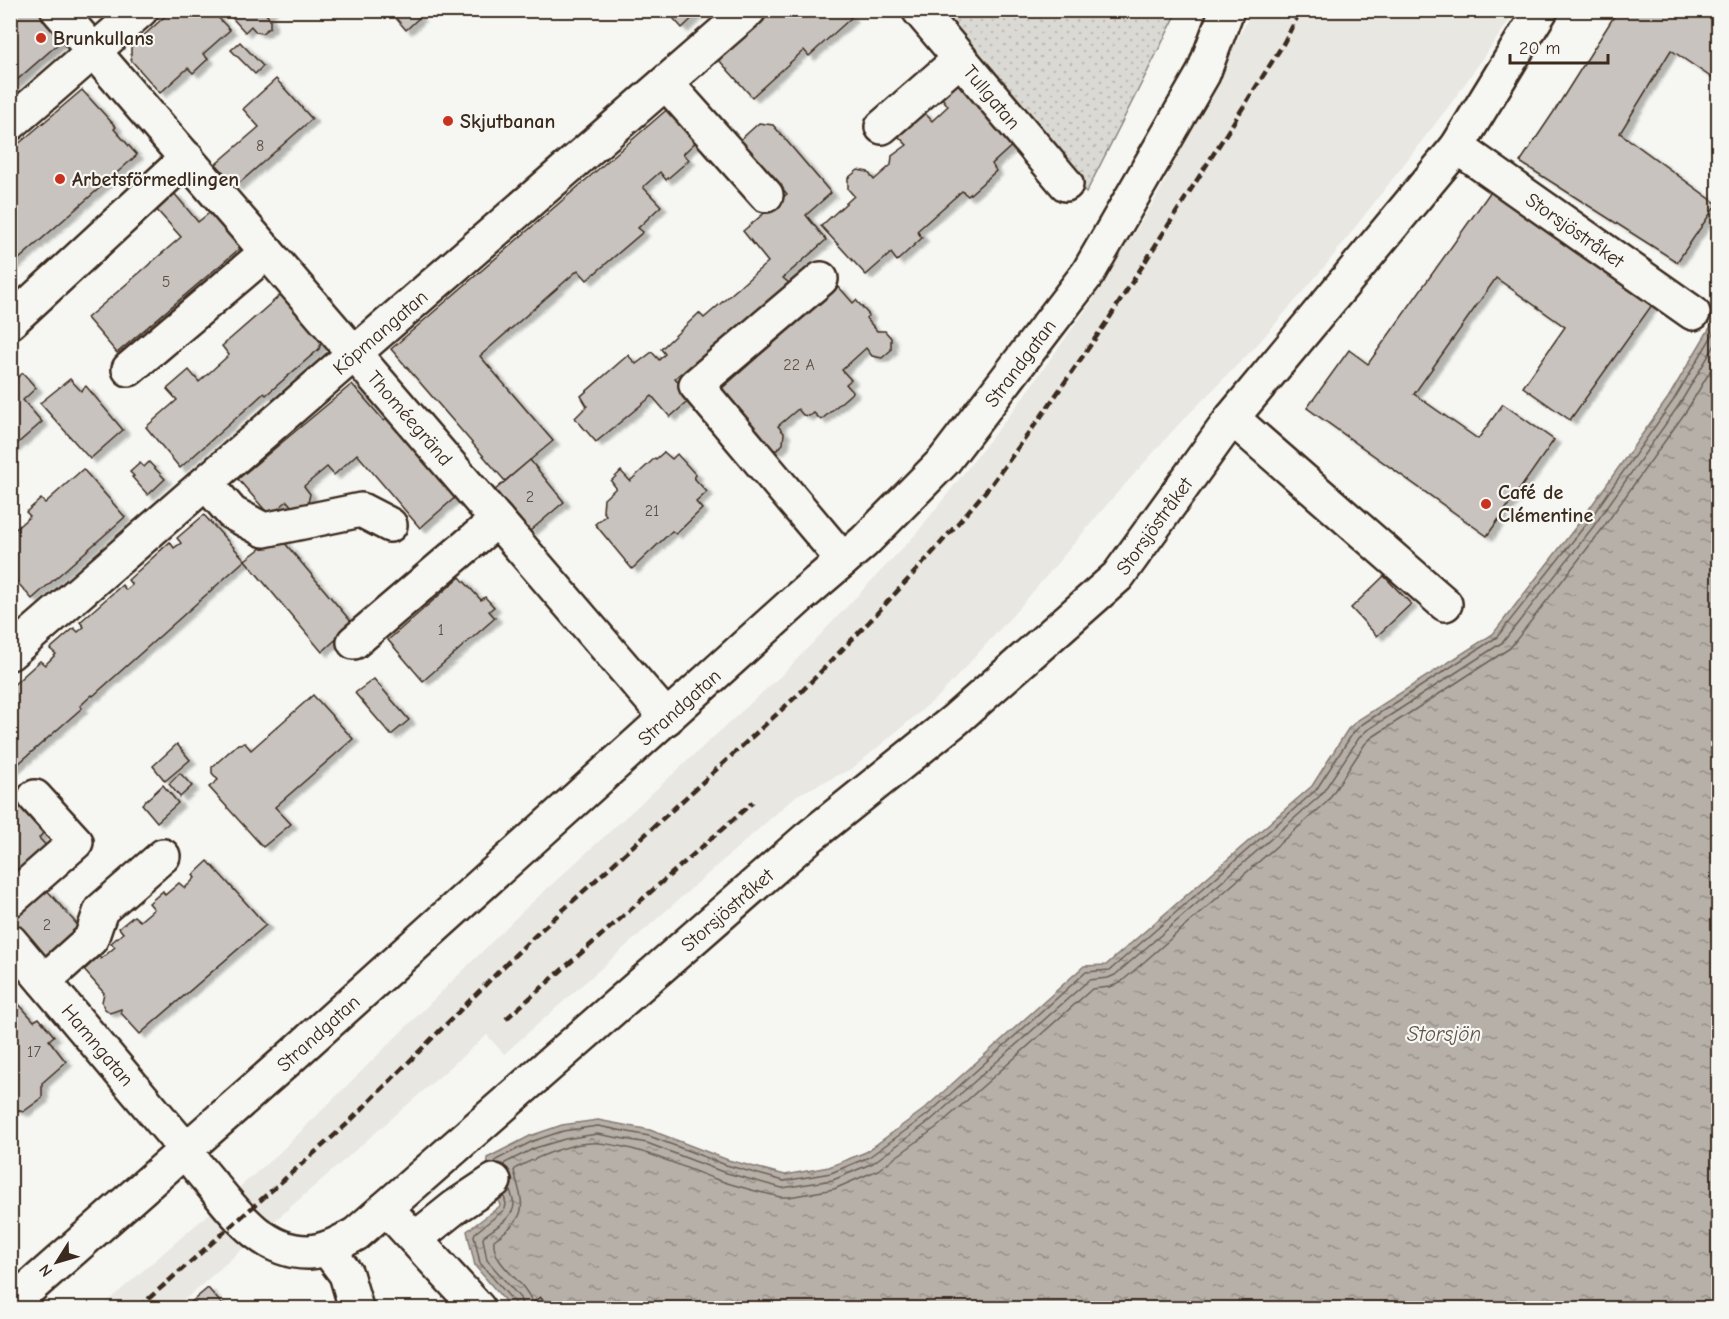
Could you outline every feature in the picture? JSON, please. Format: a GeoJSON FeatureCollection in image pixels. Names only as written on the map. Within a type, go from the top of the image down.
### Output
{"type":"FeatureCollection","features":[{"type":"Feature","properties":{"kind":"street","name":"Thoméegränd"},"geometry":{"type":"LineString","coordinates":[[58,10],[667,718]]}},
{"type":"Feature","properties":{"kind":"street"},"geometry":{"type":"LineString","coordinates":[[10,124],[141,10]]}},
{"type":"Feature","properties":{"kind":"street","name":"Köpmangatan"},"geometry":{"type":"LineString","coordinates":[[10,653],[749,10]]}},
{"type":"Feature","properties":{"kind":"street","name":"Tullgatan"},"geometry":{"type":"LineString","coordinates":[[919,10],[1066,184]]}},
{"type":"Feature","properties":{"kind":"street","name":"Strandgatan"},"geometry":{"type":"LineString","coordinates":[[10,1305],[864,542],[944,461],[1088,273],[1203,74],[1227,10]]}},
{"type":"Feature","properties":{"kind":"street","name":"Storsjöstråket"},"geometry":{"type":"LineString","coordinates":[[185,1151],[240,1219],[264,1238],[285,1249],[308,1252],[327,1249],[356,1234],[808,838],[955,720],[1118,576],[1232,417],[1457,147],[1541,10]]}},
{"type":"Feature","properties":{"kind":"street"},"geometry":{"type":"LineString","coordinates":[[882,127],[960,59]]}},
{"type":"Feature","properties":{"kind":"street"},"geometry":{"type":"LineString","coordinates":[[666,82],[766,195]]}},
{"type":"Feature","properties":{"kind":"street","name":"Storsjöstråket"},"geometry":{"type":"LineString","coordinates":[[1457,147],[1693,313]]}},
{"type":"Feature","properties":{"kind":"street"},"geometry":{"type":"LineString","coordinates":[[10,322],[187,158]]}},
{"type":"Feature","properties":{"kind":"street"},"geometry":{"type":"LineString","coordinates":[[129,369],[267,252]]}},
{"type":"Feature","properties":{"kind":"street"},"geometry":{"type":"LineString","coordinates":[[821,279],[696,385],[843,560]]}},
{"type":"Feature","properties":{"kind":"street"},"geometry":{"type":"LineString","coordinates":[[1232,417],[1445,604]]}},
{"type":"Feature","properties":{"kind":"street"},"geometry":{"type":"LineString","coordinates":[[206,483],[231,513],[264,530],[361,510],[390,525]]}},
{"type":"Feature","properties":{"kind":"street"},"geometry":{"type":"LineString","coordinates":[[354,642],[497,520]]}},
{"type":"Feature","properties":{"kind":"street"},"geometry":{"type":"LineString","coordinates":[[10,900],[76,842],[35,797]]}},
{"type":"Feature","properties":{"kind":"street"},"geometry":{"type":"LineString","coordinates":[[24,966],[91,939],[101,910],[162,856]]}},
{"type":"Feature","properties":{"kind":"street","name":"Hamngatan"},"geometry":{"type":"LineString","coordinates":[[24,966],[185,1151]]}},
{"type":"Feature","properties":{"kind":"street"},"geometry":{"type":"LineString","coordinates":[[415,1239],[455,1207],[494,1181]]}},
{"type":"Feature","properties":{"kind":"street"},"geometry":{"type":"LineString","coordinates":[[386,1208],[478,1308]]}},
{"type":"Feature","properties":{"kind":"street"},"geometry":{"type":"LineString","coordinates":[[327,1249],[346,1274],[356,1308]]}},
{"type":"Feature","properties":{"kind":"shaded area"},"geometry":{"type":"Polygon","coordinates":[[[11,11],[51,11],[85,49],[11,114],[11,11]]]}},
{"type":"Feature","properties":{"kind":"shaded area"},"geometry":{"type":"Polygon","coordinates":[[[932,11],[1178,11],[1086,193],[932,11]]]}},
{"type":"Feature","properties":{"kind":"shaded area"},"geometry":{"type":"Polygon","coordinates":[[[1252,11],[1516,11],[1452,102],[1326,265],[1256,346],[1179,424],[940,695],[853,768],[797,795],[504,1054],[487,1035],[175,1308],[100,1308],[279,1153],[527,907],[785,672],[916,534],[1019,403],[1090,304],[1156,198],[1252,11]]]}},
{"type":"Feature","properties":{"kind":"water","name":"Storsjön"},"geometry":{"type":"Polygon","coordinates":[[[1718,314],[1718,1308],[511,1308],[475,1266],[467,1231],[500,1206],[487,1158],[530,1136],[562,1125],[598,1120],[650,1130],[728,1160],[785,1175],[829,1167],[866,1152],[923,1110],[1084,966],[1106,965],[1312,786],[1348,729],[1358,720],[1493,634],[1582,519],[1668,398],[1718,314]]]}},
{"type":"Feature","properties":{"kind":"building"},"geometry":{"type":"Polygon","coordinates":[[[10,10],[41,10],[56,28],[58,44],[10,86],[10,10]]]}},
{"type":"Feature","properties":{"kind":"building"},"geometry":{"type":"Polygon","coordinates":[[[172,10],[211,10],[230,30],[203,54],[208,59],[193,73],[188,68],[160,93],[131,60],[131,47],[172,10]]]}},
{"type":"Feature","properties":{"kind":"building"},"geometry":{"type":"Polygon","coordinates":[[[225,10],[271,10],[266,14],[270,19],[270,27],[262,33],[256,32],[251,26],[245,32],[225,10]]]}},
{"type":"Feature","properties":{"kind":"building"},"geometry":{"type":"Polygon","coordinates":[[[389,10],[413,10],[419,18],[406,30],[389,10]]]}},
{"type":"Feature","properties":{"kind":"building"},"geometry":{"type":"Polygon","coordinates":[[[666,10],[701,10],[682,28],[666,10]]]}},
{"type":"Feature","properties":{"kind":"building"},"geometry":{"type":"Polygon","coordinates":[[[773,10],[845,10],[851,18],[809,56],[804,50],[752,97],[718,59],[773,10]]]}},
{"type":"Feature","properties":{"kind":"building"},"geometry":{"type":"Polygon","coordinates":[[[1618,10],[1718,10],[1718,82],[1671,50],[1620,133],[1717,204],[1677,262],[1520,162],[1618,10]]]}},
{"type":"Feature","properties":{"kind":"building"},"geometry":{"type":"Polygon","coordinates":[[[240,42],[263,66],[255,74],[231,50],[240,42]]]}},
{"type":"Feature","properties":{"kind":"building"},"geometry":{"type":"Polygon","coordinates":[[[960,76],[1016,142],[992,164],[996,171],[968,196],[962,191],[917,231],[922,238],[897,261],[891,253],[866,275],[821,226],[854,196],[848,189],[848,178],[858,170],[868,172],[874,180],[891,165],[892,156],[907,145],[897,135],[924,112],[932,121],[948,106],[939,94],[960,76]]]}},
{"type":"Feature","properties":{"kind":"building"},"geometry":{"type":"Polygon","coordinates":[[[276,79],[312,119],[236,186],[216,164],[259,127],[243,109],[276,79]]]}},
{"type":"Feature","properties":{"kind":"building","name":"Arbetsförmedlingen"},"geometry":{"type":"Polygon","coordinates":[[[82,90],[116,127],[114,129],[137,155],[10,267],[10,151],[82,90]]]}},
{"type":"Feature","properties":{"kind":"building"},"geometry":{"type":"Polygon","coordinates":[[[671,106],[701,137],[683,154],[689,160],[666,180],[660,172],[643,187],[661,206],[638,228],[643,232],[587,280],[578,270],[480,356],[553,441],[505,481],[391,349],[671,106]]]}},
{"type":"Feature","properties":{"kind":"building"},"geometry":{"type":"Polygon","coordinates":[[[759,123],[773,125],[831,193],[806,215],[826,240],[783,278],[789,283],[723,339],[726,343],[685,377],[681,373],[675,378],[692,398],[670,417],[652,396],[596,442],[575,418],[587,406],[581,396],[628,355],[636,364],[652,352],[659,360],[665,354],[661,349],[699,313],[704,318],[768,262],[743,231],[787,194],[740,140],[759,123]]]}},
{"type":"Feature","properties":{"kind":"building"},"geometry":{"type":"Polygon","coordinates":[[[1491,191],[1652,305],[1570,420],[1523,387],[1565,327],[1496,278],[1414,394],[1478,439],[1503,404],[1554,440],[1487,536],[1307,408],[1349,350],[1368,364],[1491,191]]]}},
{"type":"Feature","properties":{"kind":"building"},"geometry":{"type":"Polygon","coordinates":[[[174,193],[198,222],[214,209],[245,244],[117,353],[87,318],[181,237],[156,209],[174,193]]]}},
{"type":"Feature","properties":{"kind":"building"},"geometry":{"type":"Polygon","coordinates":[[[838,286],[853,303],[856,300],[869,315],[866,318],[877,331],[885,331],[891,338],[891,350],[882,358],[872,356],[866,348],[842,370],[851,380],[846,384],[853,392],[821,420],[814,413],[809,416],[803,415],[798,409],[778,426],[784,433],[783,444],[777,450],[764,450],[719,391],[838,286]]]}},
{"type":"Feature","properties":{"kind":"building"},"geometry":{"type":"Polygon","coordinates":[[[285,291],[323,338],[319,349],[266,395],[264,393],[180,468],[146,427],[177,400],[167,389],[189,370],[199,382],[229,355],[222,346],[285,291]]]}},
{"type":"Feature","properties":{"kind":"building"},"geometry":{"type":"Polygon","coordinates":[[[23,373],[36,388],[23,400],[42,422],[10,450],[10,383],[23,373]]]}},
{"type":"Feature","properties":{"kind":"building"},"geometry":{"type":"Polygon","coordinates":[[[70,379],[81,391],[86,386],[123,430],[90,459],[40,403],[70,379]]]}},
{"type":"Feature","properties":{"kind":"building"},"geometry":{"type":"Polygon","coordinates":[[[352,384],[384,421],[391,415],[458,495],[420,528],[357,454],[334,475],[327,467],[304,486],[310,494],[308,503],[302,508],[293,508],[287,501],[270,516],[238,479],[352,384]]]}},
{"type":"Feature","properties":{"kind":"building"},"geometry":{"type":"Polygon","coordinates":[[[664,452],[672,459],[677,454],[696,475],[694,478],[707,492],[696,502],[702,509],[676,534],[672,531],[632,569],[595,524],[606,515],[603,511],[604,499],[616,488],[611,481],[621,471],[630,481],[664,452]]]}},
{"type":"Feature","properties":{"kind":"building"},"geometry":{"type":"Polygon","coordinates":[[[530,460],[564,502],[530,531],[495,490],[530,460]]]}},
{"type":"Feature","properties":{"kind":"building"},"geometry":{"type":"Polygon","coordinates":[[[149,462],[165,479],[148,495],[130,472],[140,463],[144,467],[149,462]]]}},
{"type":"Feature","properties":{"kind":"building"},"geometry":{"type":"Polygon","coordinates":[[[83,469],[125,517],[32,599],[10,574],[10,534],[30,516],[26,512],[41,499],[45,503],[83,469]]]}},
{"type":"Feature","properties":{"kind":"building"},"geometry":{"type":"Polygon","coordinates":[[[204,515],[245,560],[10,771],[10,688],[40,661],[45,665],[56,654],[50,649],[74,628],[78,632],[84,627],[80,622],[122,585],[126,590],[132,585],[128,580],[170,542],[174,548],[181,543],[177,538],[204,515]]]}},
{"type":"Feature","properties":{"kind":"building"},"geometry":{"type":"Polygon","coordinates":[[[278,535],[353,624],[322,652],[245,560],[278,535]]]}},
{"type":"Feature","properties":{"kind":"building"},"geometry":{"type":"Polygon","coordinates":[[[1384,576],[1411,604],[1377,636],[1351,608],[1384,576]]]}},
{"type":"Feature","properties":{"kind":"building"},"geometry":{"type":"Polygon","coordinates":[[[460,577],[481,600],[485,597],[494,607],[489,611],[495,618],[423,681],[388,640],[460,577]]]}},
{"type":"Feature","properties":{"kind":"building"},"geometry":{"type":"Polygon","coordinates":[[[374,679],[409,720],[391,735],[355,693],[374,679]]]}},
{"type":"Feature","properties":{"kind":"building"},"geometry":{"type":"Polygon","coordinates":[[[313,695],[353,739],[275,807],[291,824],[263,847],[209,787],[218,780],[212,773],[212,767],[238,744],[245,743],[251,750],[313,695]]]}},
{"type":"Feature","properties":{"kind":"building"},"geometry":{"type":"Polygon","coordinates":[[[177,744],[190,760],[165,781],[153,766],[177,744]]]}},
{"type":"Feature","properties":{"kind":"building"},"geometry":{"type":"Polygon","coordinates":[[[180,773],[192,786],[180,797],[169,784],[180,773]]]}},
{"type":"Feature","properties":{"kind":"building"},"geometry":{"type":"Polygon","coordinates":[[[163,785],[178,803],[157,822],[142,804],[163,785]]]}},
{"type":"Feature","properties":{"kind":"building"},"geometry":{"type":"Polygon","coordinates":[[[10,804],[14,808],[19,806],[43,833],[39,838],[50,850],[11,885],[10,804]]]}},
{"type":"Feature","properties":{"kind":"building"},"geometry":{"type":"Polygon","coordinates":[[[208,861],[266,925],[140,1034],[121,1013],[121,1009],[110,1013],[104,1008],[102,1002],[104,993],[84,970],[99,956],[101,959],[115,947],[111,943],[123,933],[119,928],[134,916],[140,921],[154,909],[149,903],[163,891],[165,895],[179,883],[185,888],[195,878],[193,875],[208,861]]]}},
{"type":"Feature","properties":{"kind":"building"},"geometry":{"type":"Polygon","coordinates":[[[46,889],[81,929],[57,958],[52,952],[46,956],[12,919],[46,889]]]}},
{"type":"Feature","properties":{"kind":"building"},"geometry":{"type":"Polygon","coordinates":[[[17,1002],[34,1021],[39,1018],[54,1036],[49,1040],[66,1062],[42,1083],[42,1098],[23,1112],[12,1108],[10,1110],[10,1007],[17,1002]]]}},
{"type":"Feature","properties":{"kind":"building"},"geometry":{"type":"Polygon","coordinates":[[[208,1288],[225,1308],[184,1308],[208,1288]]]}},
{"type":"Feature","properties":{"kind":"building"},"geometry":{"type":"Polygon","coordinates":[[[540,1297],[550,1308],[527,1308],[540,1297]]]}},
{"type":"Feature","properties":{"kind":"railway"},"geometry":{"type":"LineString","coordinates":[[138,1308],[346,1125],[526,944],[802,691],[934,551],[990,486],[1110,317],[1282,46],[1301,10]]}},
{"type":"Feature","properties":{"kind":"railway"},"geometry":{"type":"LineString","coordinates":[[506,1019],[753,802]]}},
{"type":"Feature","properties":{"kind":"place","name":"Brunkullans"},"geometry":{"type":"Point","coordinates":[41,38]}},
{"type":"Feature","properties":{"kind":"place","name":"Skjutbanan"},"geometry":{"type":"Point","coordinates":[448,121]}},
{"type":"Feature","properties":{"kind":"place","name":"Arbetsförmedlingen"},"geometry":{"type":"Point","coordinates":[60,179]}},
{"type":"Feature","properties":{"kind":"place","name":"Café de Clémentine"},"geometry":{"type":"Point","coordinates":[1486,504]}}]}
